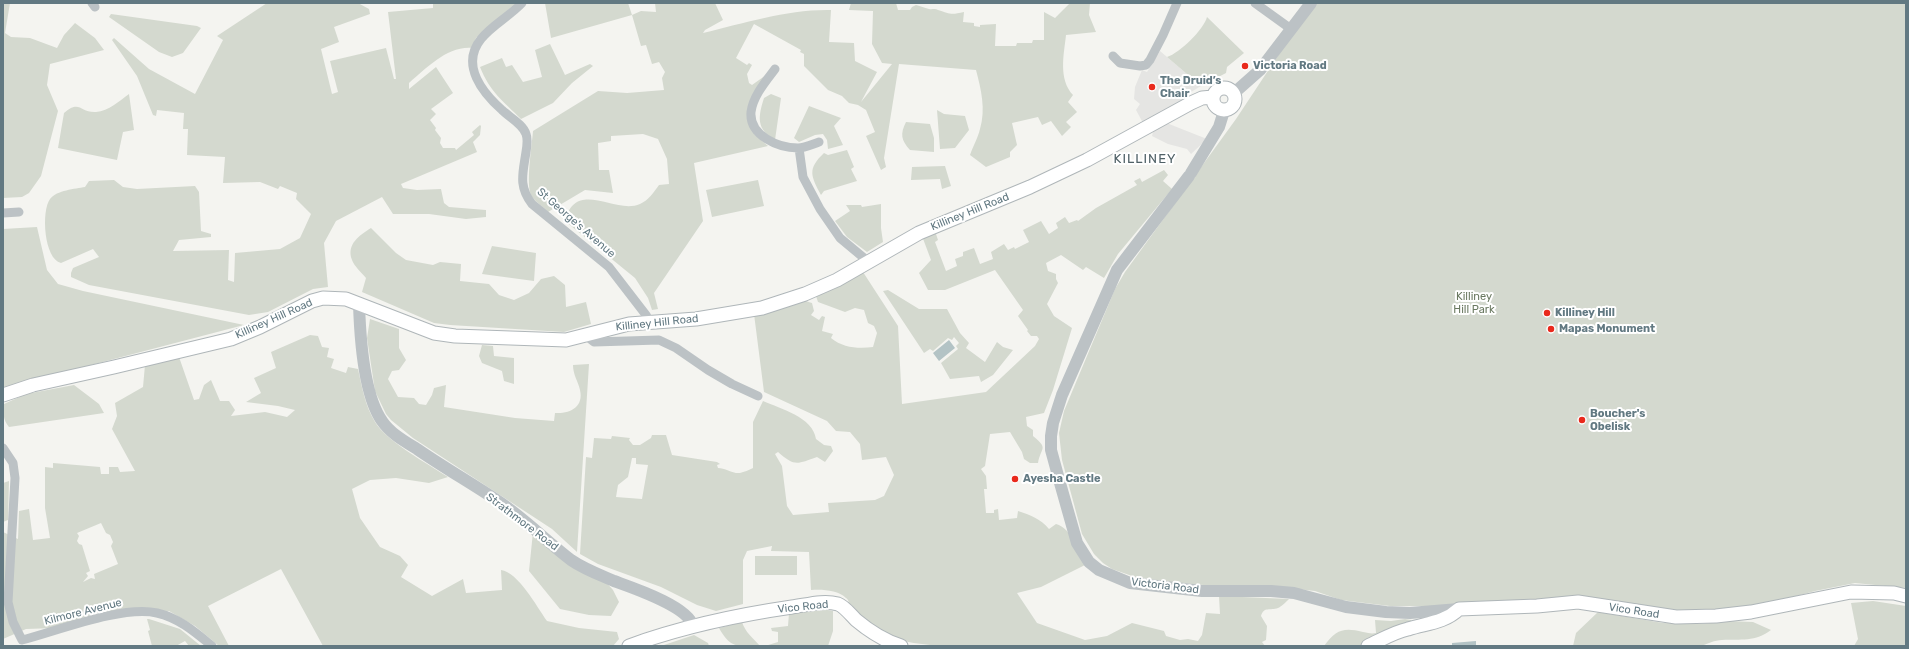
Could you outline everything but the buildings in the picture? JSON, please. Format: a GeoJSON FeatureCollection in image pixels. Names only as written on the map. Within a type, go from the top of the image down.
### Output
{"type":"FeatureCollection","features":[{"type":"Feature","properties":{"kind":"main road"},"geometry":{"type":"LineString","coordinates":[[1222,88],[1228,89],[1234,93],[1235,104],[1230,110],[1224,111],[1215,105],[1213,97],[1217,91],[1222,88]]}},
{"type":"Feature","properties":{"kind":"main road","name":"Killiney Hill Road"},"geometry":{"type":"LineString","coordinates":[[3,395],[33,385],[122,366],[231,338],[260,327],[317,299],[336,298],[360,304],[434,333],[455,336],[566,340],[611,327],[696,318],[771,306],[837,280],[870,263],[920,233],[1030,188],[1087,160],[1191,103],[1202,98],[1213,97]]}},
{"type":"Feature","properties":{"kind":"main road","name":"Vico Road"},"geometry":{"type":"LineString","coordinates":[[1459,609],[1537,606],[1578,602],[1676,617],[1692,617],[1751,612],[1851,592],[1894,593],[1906,596]]}},
{"type":"Feature","properties":{"kind":"main road","name":"Vico Road"},"geometry":{"type":"LineString","coordinates":[[693,626],[769,610],[824,602],[839,604],[857,621],[891,643],[900,646]]}},
{"type":"Feature","properties":{"kind":"main road"},"geometry":{"type":"LineString","coordinates":[[1368,646],[1407,629],[1433,624],[1450,617],[1459,609]]}},
{"type":"Feature","properties":{"kind":"main road"},"geometry":{"type":"LineString","coordinates":[[629,646],[693,626]]}},
{"type":"Feature","properties":{"kind":"street","name":"St George's Avenue"},"geometry":{"type":"LineString","coordinates":[[522,3],[481,39],[473,56],[473,70],[476,79],[481,89],[521,126],[526,133],[527,142],[522,184],[525,195],[537,208],[609,267],[646,314],[650,322]]}},
{"type":"Feature","properties":{"kind":"street"},"geometry":{"type":"LineString","coordinates":[[1113,56],[1120,63],[1140,66],[1146,65],[1163,35],[1177,3]]}},
{"type":"Feature","properties":{"kind":"street"},"geometry":{"type":"LineString","coordinates":[[1255,3],[1291,29]]}},
{"type":"Feature","properties":{"kind":"street"},"geometry":{"type":"LineString","coordinates":[[1234,93],[1260,70],[1311,3]]}},
{"type":"Feature","properties":{"kind":"street"},"geometry":{"type":"LineString","coordinates":[[775,69],[760,90],[753,104],[751,113],[756,130],[771,143],[799,148],[819,142]]}},
{"type":"Feature","properties":{"kind":"street","name":"Victoria Road"},"geometry":{"type":"LineString","coordinates":[[1224,111],[1219,127],[1190,175],[1117,270],[1056,410],[1051,436],[1051,450],[1072,528],[1078,543],[1089,562],[1099,570],[1130,583],[1202,591],[1271,591],[1294,593],[1346,607],[1386,612],[1410,613],[1459,609]]}},
{"type":"Feature","properties":{"kind":"street"},"geometry":{"type":"LineString","coordinates":[[799,148],[803,177],[820,209],[840,238],[870,263]]}},
{"type":"Feature","properties":{"kind":"street"},"geometry":{"type":"LineString","coordinates":[[3,213],[19,212]]}},
{"type":"Feature","properties":{"kind":"street","name":"Strathmore Road"},"geometry":{"type":"LineString","coordinates":[[360,304],[361,338],[374,409],[382,422],[394,434],[455,476],[498,501],[533,527],[571,560],[597,574],[645,592],[672,605],[692,621],[693,626]]}},
{"type":"Feature","properties":{"kind":"street"},"geometry":{"type":"LineString","coordinates":[[585,335],[594,342],[659,340],[676,348],[708,370],[732,384],[758,396]]}},
{"type":"Feature","properties":{"kind":"street","name":"Kilmore Avenue"},"geometry":{"type":"LineString","coordinates":[[3,448],[13,463],[15,478],[8,602],[13,622],[22,640],[110,616],[144,612],[157,613],[184,624],[212,646]]}},
{"type":"Feature","properties":{"kind":"shaded area"},"geometry":{"type":"Polygon","coordinates":[[[1160,51],[1201,86],[1181,98],[1183,101],[1143,123],[1136,110],[1140,104],[1134,99],[1135,87],[1142,70],[1147,72],[1160,51]]]}},
{"type":"Feature","properties":{"kind":"shaded area"},"geometry":{"type":"Polygon","coordinates":[[[1164,122],[1207,139],[1191,154],[1187,149],[1168,144],[1152,136],[1154,128],[1164,122]]]}},
{"type":"Feature","properties":{"kind":"shaded area"},"geometry":{"type":"Polygon","coordinates":[[[949,340],[955,348],[939,361],[933,353],[949,340]]]}},
{"type":"Feature","properties":{"kind":"shaded area"},"geometry":{"type":"Polygon","coordinates":[[[1476,641],[1476,646],[1452,646],[1452,643],[1476,641]]]}},
{"type":"Feature","properties":{"kind":"green space"},"geometry":{"type":"Polygon","coordinates":[[[3,3],[10,3],[5,33],[11,37],[30,38],[57,48],[64,35],[75,23],[95,38],[104,50],[50,64],[47,85],[58,111],[41,176],[29,193],[22,197],[3,198],[3,3]]]}},
{"type":"Feature","properties":{"kind":"green space"},"geometry":{"type":"Polygon","coordinates":[[[267,3],[358,3],[369,9],[370,14],[334,27],[339,42],[321,49],[332,94],[338,92],[330,61],[386,48],[394,79],[396,79],[388,12],[433,8],[433,3],[516,3],[476,38],[472,48],[463,48],[446,54],[430,65],[409,83],[409,89],[436,67],[453,93],[431,109],[436,114],[430,120],[441,138],[440,143],[443,148],[455,148],[456,150],[474,135],[472,132],[480,125],[481,126],[480,135],[473,142],[477,152],[401,184],[403,188],[417,190],[441,189],[444,203],[449,207],[486,210],[486,217],[466,219],[429,214],[393,214],[382,197],[336,221],[324,243],[328,287],[313,289],[268,312],[249,315],[89,285],[71,277],[73,268],[99,257],[93,249],[61,263],[55,260],[51,253],[46,234],[45,223],[47,205],[53,196],[66,190],[85,187],[89,181],[114,180],[123,187],[137,189],[195,186],[199,192],[201,231],[211,234],[211,237],[179,240],[173,251],[229,250],[228,280],[234,282],[235,253],[280,249],[300,238],[311,214],[296,199],[297,193],[280,186],[278,189],[260,182],[223,183],[225,157],[187,155],[188,129],[183,129],[184,113],[157,110],[156,116],[153,115],[137,76],[112,40],[114,38],[149,69],[195,94],[223,40],[217,36],[267,3]]]}},
{"type":"Feature","properties":{"kind":"green space"},"geometry":{"type":"Polygon","coordinates":[[[545,3],[628,3],[632,15],[551,38],[545,3]]]}},
{"type":"Feature","properties":{"kind":"green space"},"geometry":{"type":"Polygon","coordinates":[[[655,3],[715,3],[723,20],[705,30],[703,33],[783,14],[815,10],[831,10],[829,42],[854,43],[855,61],[877,72],[861,102],[892,64],[882,63],[872,44],[873,11],[849,10],[851,3],[896,3],[898,10],[910,10],[916,5],[951,14],[964,12],[963,22],[974,23],[974,26],[980,27],[980,25],[996,24],[995,46],[1016,46],[1017,43],[1032,43],[1033,40],[1044,40],[1044,12],[1055,18],[1070,3],[1090,3],[1089,15],[1096,32],[1066,35],[1063,58],[1065,82],[1073,95],[1068,102],[1077,112],[1066,122],[1071,127],[1062,136],[1051,121],[1042,125],[1038,117],[1012,123],[1017,145],[1010,152],[1010,157],[986,167],[970,155],[979,132],[983,114],[981,92],[976,70],[899,64],[884,158],[886,167],[881,170],[866,136],[875,132],[866,110],[858,105],[849,103],[842,96],[828,90],[804,66],[804,54],[800,52],[801,50],[754,24],[736,58],[747,65],[749,63],[752,65],[747,74],[749,83],[752,85],[766,75],[751,103],[754,134],[768,146],[694,163],[703,221],[654,293],[658,309],[652,310],[648,298],[635,278],[565,221],[570,208],[578,202],[597,200],[630,206],[640,204],[646,200],[659,185],[669,184],[667,159],[658,139],[643,134],[611,136],[611,141],[598,143],[599,170],[609,170],[613,193],[585,190],[548,212],[532,197],[529,184],[533,131],[598,91],[627,93],[664,90],[662,78],[665,72],[659,62],[652,64],[646,45],[641,46],[632,15],[641,11],[656,12],[655,3]]]}},
{"type":"Feature","properties":{"kind":"green space","name":"Killiney Hill Park"},"geometry":{"type":"Polygon","coordinates":[[[1317,3],[1906,3],[1906,588],[1855,583],[1815,591],[1756,607],[1677,613],[1579,596],[1437,606],[1390,606],[1341,600],[1315,591],[1262,585],[1214,586],[1135,577],[1112,569],[1103,563],[1094,554],[1082,534],[1062,460],[1059,433],[1064,411],[1115,289],[1125,272],[1236,119],[1297,27],[1317,3]]]}},
{"type":"Feature","properties":{"kind":"green space"},"geometry":{"type":"Polygon","coordinates":[[[111,14],[197,26],[201,28],[183,53],[172,57],[159,52],[109,17],[111,14]]]}},
{"type":"Feature","properties":{"kind":"green space"},"geometry":{"type":"Polygon","coordinates":[[[1207,17],[1244,53],[1227,67],[1226,73],[1201,86],[1167,57],[1178,51],[1191,40],[1201,28],[1207,17]]]}},
{"type":"Feature","properties":{"kind":"green space"},"geometry":{"type":"Polygon","coordinates":[[[550,44],[565,75],[590,64],[593,66],[572,83],[553,103],[521,119],[493,90],[480,67],[502,58],[506,67],[512,65],[523,82],[542,77],[535,50],[550,44]]]}},
{"type":"Feature","properties":{"kind":"green space"},"geometry":{"type":"Polygon","coordinates":[[[129,94],[134,130],[123,132],[117,160],[58,148],[64,113],[69,109],[77,107],[91,112],[105,110],[129,94]]]}},
{"type":"Feature","properties":{"kind":"green space"},"geometry":{"type":"Polygon","coordinates":[[[771,94],[781,98],[775,140],[764,131],[760,122],[764,98],[771,94]]]}},
{"type":"Feature","properties":{"kind":"green space"},"geometry":{"type":"Polygon","coordinates":[[[809,106],[841,118],[834,126],[843,145],[828,149],[827,140],[823,134],[815,135],[799,142],[794,138],[809,106]]]}},
{"type":"Feature","properties":{"kind":"green space"},"geometry":{"type":"Polygon","coordinates":[[[937,110],[944,114],[965,116],[969,130],[955,148],[940,149],[937,110]]]}},
{"type":"Feature","properties":{"kind":"green space"},"geometry":{"type":"Polygon","coordinates":[[[906,122],[930,124],[934,138],[934,152],[910,150],[902,137],[906,122]]]}},
{"type":"Feature","properties":{"kind":"green space"},"geometry":{"type":"Polygon","coordinates":[[[847,150],[854,167],[851,169],[857,181],[824,191],[821,195],[812,173],[815,164],[824,153],[828,155],[847,150]]]}},
{"type":"Feature","properties":{"kind":"green space"},"geometry":{"type":"Polygon","coordinates":[[[945,166],[951,186],[942,189],[940,179],[911,180],[912,167],[945,166]]]}},
{"type":"Feature","properties":{"kind":"green space"},"geometry":{"type":"Polygon","coordinates":[[[1164,170],[1168,175],[1163,181],[1172,189],[1118,254],[1104,278],[1086,267],[1083,270],[1061,255],[1046,263],[1048,271],[1056,274],[1058,283],[1047,304],[1054,316],[1072,328],[1053,390],[1044,413],[1026,417],[1027,426],[1033,430],[1033,436],[1041,443],[1043,448],[1038,463],[1030,463],[1024,459],[1022,452],[1010,432],[990,434],[985,466],[981,469],[986,476],[987,489],[984,489],[986,513],[994,513],[994,510],[998,509],[999,520],[1017,518],[1018,511],[1039,520],[1049,529],[1056,524],[1062,526],[1070,535],[1077,547],[1085,565],[1041,587],[1017,593],[1037,623],[1085,640],[1107,636],[1132,623],[1164,631],[1166,636],[1180,640],[1188,639],[1198,641],[1202,635],[1206,613],[1220,614],[1219,596],[1289,599],[1279,607],[1266,610],[1262,613],[1261,616],[1267,626],[1266,640],[1262,642],[1265,646],[938,646],[920,644],[907,642],[885,633],[860,615],[851,606],[847,599],[839,593],[825,590],[811,590],[809,552],[771,551],[772,546],[747,551],[743,560],[743,604],[716,611],[697,605],[661,587],[598,564],[580,554],[586,457],[592,458],[594,438],[611,439],[612,436],[630,438],[629,440],[633,445],[640,445],[651,438],[652,435],[666,435],[672,455],[717,462],[720,464],[717,465],[718,468],[740,473],[753,468],[753,422],[763,401],[803,419],[814,431],[816,439],[824,445],[831,446],[833,451],[825,462],[817,457],[796,463],[788,460],[778,452],[775,454],[782,466],[787,506],[793,515],[829,512],[828,503],[875,500],[884,496],[894,475],[886,457],[862,460],[860,444],[850,432],[836,431],[827,421],[764,392],[754,314],[775,311],[802,300],[812,303],[814,311],[811,315],[819,320],[822,316],[825,317],[822,331],[833,334],[831,338],[846,346],[862,348],[873,347],[877,333],[874,326],[868,323],[864,310],[855,308],[845,312],[818,302],[815,293],[863,272],[898,326],[902,404],[986,392],[1035,346],[1039,339],[1037,336],[1031,336],[1027,331],[1028,330],[1018,316],[1023,310],[995,270],[945,290],[928,290],[919,273],[931,260],[922,236],[935,231],[938,240],[935,242],[946,271],[957,266],[955,259],[963,256],[963,252],[974,248],[980,264],[993,259],[991,252],[1004,244],[1008,250],[1014,247],[1015,249],[1029,242],[1023,230],[1041,221],[1049,234],[1058,228],[1056,223],[1065,217],[1069,223],[1078,221],[1096,208],[1137,185],[1134,181],[1140,178],[1142,182],[1164,170]],[[632,458],[628,477],[618,485],[616,497],[642,499],[648,465],[636,464],[636,458],[632,458]]]}},
{"type":"Feature","properties":{"kind":"green space"},"geometry":{"type":"Polygon","coordinates":[[[758,180],[764,206],[712,217],[706,190],[758,180]]]}},
{"type":"Feature","properties":{"kind":"green space"},"geometry":{"type":"Polygon","coordinates":[[[881,204],[881,228],[883,242],[867,252],[847,237],[835,221],[850,211],[846,205],[861,205],[862,207],[881,204]]]}},
{"type":"Feature","properties":{"kind":"green space"},"geometry":{"type":"Polygon","coordinates":[[[37,227],[47,270],[58,284],[83,291],[244,325],[3,388],[3,229],[37,227]]]}},
{"type":"Feature","properties":{"kind":"green space"},"geometry":{"type":"Polygon","coordinates":[[[371,228],[396,253],[406,260],[433,265],[440,262],[461,264],[460,281],[489,284],[499,295],[514,300],[529,293],[541,279],[554,276],[565,285],[566,307],[586,302],[591,324],[564,332],[434,323],[362,292],[366,278],[353,262],[351,249],[355,241],[371,228]]]}},
{"type":"Feature","properties":{"kind":"green space"},"geometry":{"type":"Polygon","coordinates":[[[492,246],[536,253],[534,281],[482,274],[492,246]]]}},
{"type":"Feature","properties":{"kind":"green space"},"geometry":{"type":"Polygon","coordinates":[[[888,290],[919,309],[947,309],[960,333],[969,343],[966,348],[985,362],[997,342],[1003,347],[1013,350],[993,375],[981,382],[979,376],[950,379],[941,363],[958,349],[956,346],[959,343],[954,337],[952,340],[948,338],[933,351],[930,349],[924,353],[883,291],[888,290]]]}},
{"type":"Feature","properties":{"kind":"green space"},"geometry":{"type":"Polygon","coordinates":[[[370,319],[399,329],[399,348],[406,360],[399,370],[392,371],[388,379],[398,397],[414,398],[419,404],[426,405],[434,388],[446,385],[444,407],[515,418],[554,421],[555,413],[571,411],[580,401],[580,390],[573,365],[589,364],[577,552],[552,529],[413,438],[391,420],[386,414],[375,391],[367,338],[370,319]]]}},
{"type":"Feature","properties":{"kind":"green space"},"geometry":{"type":"Polygon","coordinates":[[[310,335],[318,336],[322,347],[329,348],[327,357],[334,359],[331,368],[346,373],[348,367],[358,369],[364,396],[369,410],[380,429],[408,452],[448,477],[429,483],[396,478],[370,480],[352,489],[360,518],[380,547],[400,556],[408,565],[401,577],[432,596],[463,579],[466,593],[502,590],[501,570],[507,572],[520,583],[533,599],[547,621],[579,628],[617,632],[619,639],[613,646],[323,646],[281,569],[208,606],[229,646],[219,646],[195,626],[169,611],[138,610],[99,612],[55,628],[26,629],[3,639],[3,532],[18,539],[19,511],[29,509],[33,540],[50,538],[45,508],[45,467],[53,468],[53,463],[100,467],[101,474],[109,474],[109,467],[118,467],[120,472],[135,471],[112,429],[117,416],[115,403],[143,387],[145,365],[179,357],[194,400],[199,399],[204,385],[211,380],[220,401],[229,401],[235,410],[231,416],[265,412],[287,417],[295,410],[278,406],[246,402],[261,393],[254,378],[276,368],[271,352],[310,335]],[[101,523],[77,533],[79,536],[77,541],[82,545],[90,571],[86,573],[88,576],[83,582],[91,578],[95,579],[94,574],[118,564],[111,546],[113,542],[110,535],[106,533],[101,523]]]}},
{"type":"Feature","properties":{"kind":"green space"},"geometry":{"type":"Polygon","coordinates":[[[482,345],[493,346],[494,356],[514,358],[514,384],[504,381],[502,371],[482,363],[479,356],[482,345]]]}},
{"type":"Feature","properties":{"kind":"green space"},"geometry":{"type":"Polygon","coordinates":[[[74,385],[99,404],[104,413],[9,427],[7,424],[4,416],[4,404],[26,394],[74,385]]]}},
{"type":"Feature","properties":{"kind":"green space"},"geometry":{"type":"Polygon","coordinates":[[[9,481],[8,520],[3,522],[3,483],[9,481]]]}},
{"type":"Feature","properties":{"kind":"green space"},"geometry":{"type":"Polygon","coordinates":[[[533,532],[605,581],[613,590],[619,602],[611,616],[589,615],[560,609],[529,571],[533,532]]]}},
{"type":"Feature","properties":{"kind":"green space"},"geometry":{"type":"Polygon","coordinates":[[[755,556],[797,556],[797,575],[755,575],[755,556]]]}},
{"type":"Feature","properties":{"kind":"green space"},"geometry":{"type":"Polygon","coordinates":[[[1873,601],[1906,606],[1906,646],[1854,646],[1858,639],[1851,603],[1873,601]]]}},
{"type":"Feature","properties":{"kind":"green space"},"geometry":{"type":"Polygon","coordinates":[[[827,610],[833,611],[833,631],[828,646],[765,646],[778,642],[778,632],[772,631],[771,628],[788,626],[789,613],[827,610]]]}},
{"type":"Feature","properties":{"kind":"green space"},"geometry":{"type":"Polygon","coordinates":[[[1598,612],[1663,623],[1700,624],[1728,621],[1753,622],[1771,630],[1754,638],[1741,640],[1719,640],[1701,646],[1573,646],[1576,633],[1598,612]]]}},
{"type":"Feature","properties":{"kind":"green space"},"geometry":{"type":"Polygon","coordinates":[[[147,619],[180,629],[201,646],[189,646],[185,641],[176,646],[152,646],[148,631],[150,630],[147,619]]]}},
{"type":"Feature","properties":{"kind":"green space"},"geometry":{"type":"Polygon","coordinates":[[[1405,619],[1411,620],[1411,622],[1363,646],[1324,646],[1332,636],[1340,631],[1350,630],[1376,633],[1375,620],[1391,621],[1405,619]]]}},
{"type":"Feature","properties":{"kind":"green space"},"geometry":{"type":"Polygon","coordinates":[[[742,622],[747,632],[760,646],[735,645],[727,640],[719,628],[742,622]]]}},
{"type":"Feature","properties":{"kind":"green space"},"geometry":{"type":"Polygon","coordinates":[[[694,635],[708,643],[709,646],[661,646],[694,635]]]}},
{"type":"Feature","properties":{"kind":"place","name":"Victoria Road"},"geometry":{"type":"Point","coordinates":[1245,66]}},
{"type":"Feature","properties":{"kind":"place","name":"The Druid’s Chair"},"geometry":{"type":"Point","coordinates":[1152,87]}},
{"type":"Feature","properties":{"kind":"place","name":"Killiney Hill"},"geometry":{"type":"Point","coordinates":[1547,313]}},
{"type":"Feature","properties":{"kind":"place","name":"Mapas Monument"},"geometry":{"type":"Point","coordinates":[1551,329]}},
{"type":"Feature","properties":{"kind":"place","name":"Boucher's Obelisk"},"geometry":{"type":"Point","coordinates":[1582,420]}},
{"type":"Feature","properties":{"kind":"place","name":"Ayesha Castle"},"geometry":{"type":"Point","coordinates":[1015,479]}},
{"type":"Feature","properties":{"kind":"district","name":"KILLINEY"},"geometry":{"type":"Point","coordinates":[1145,159]}}]}
